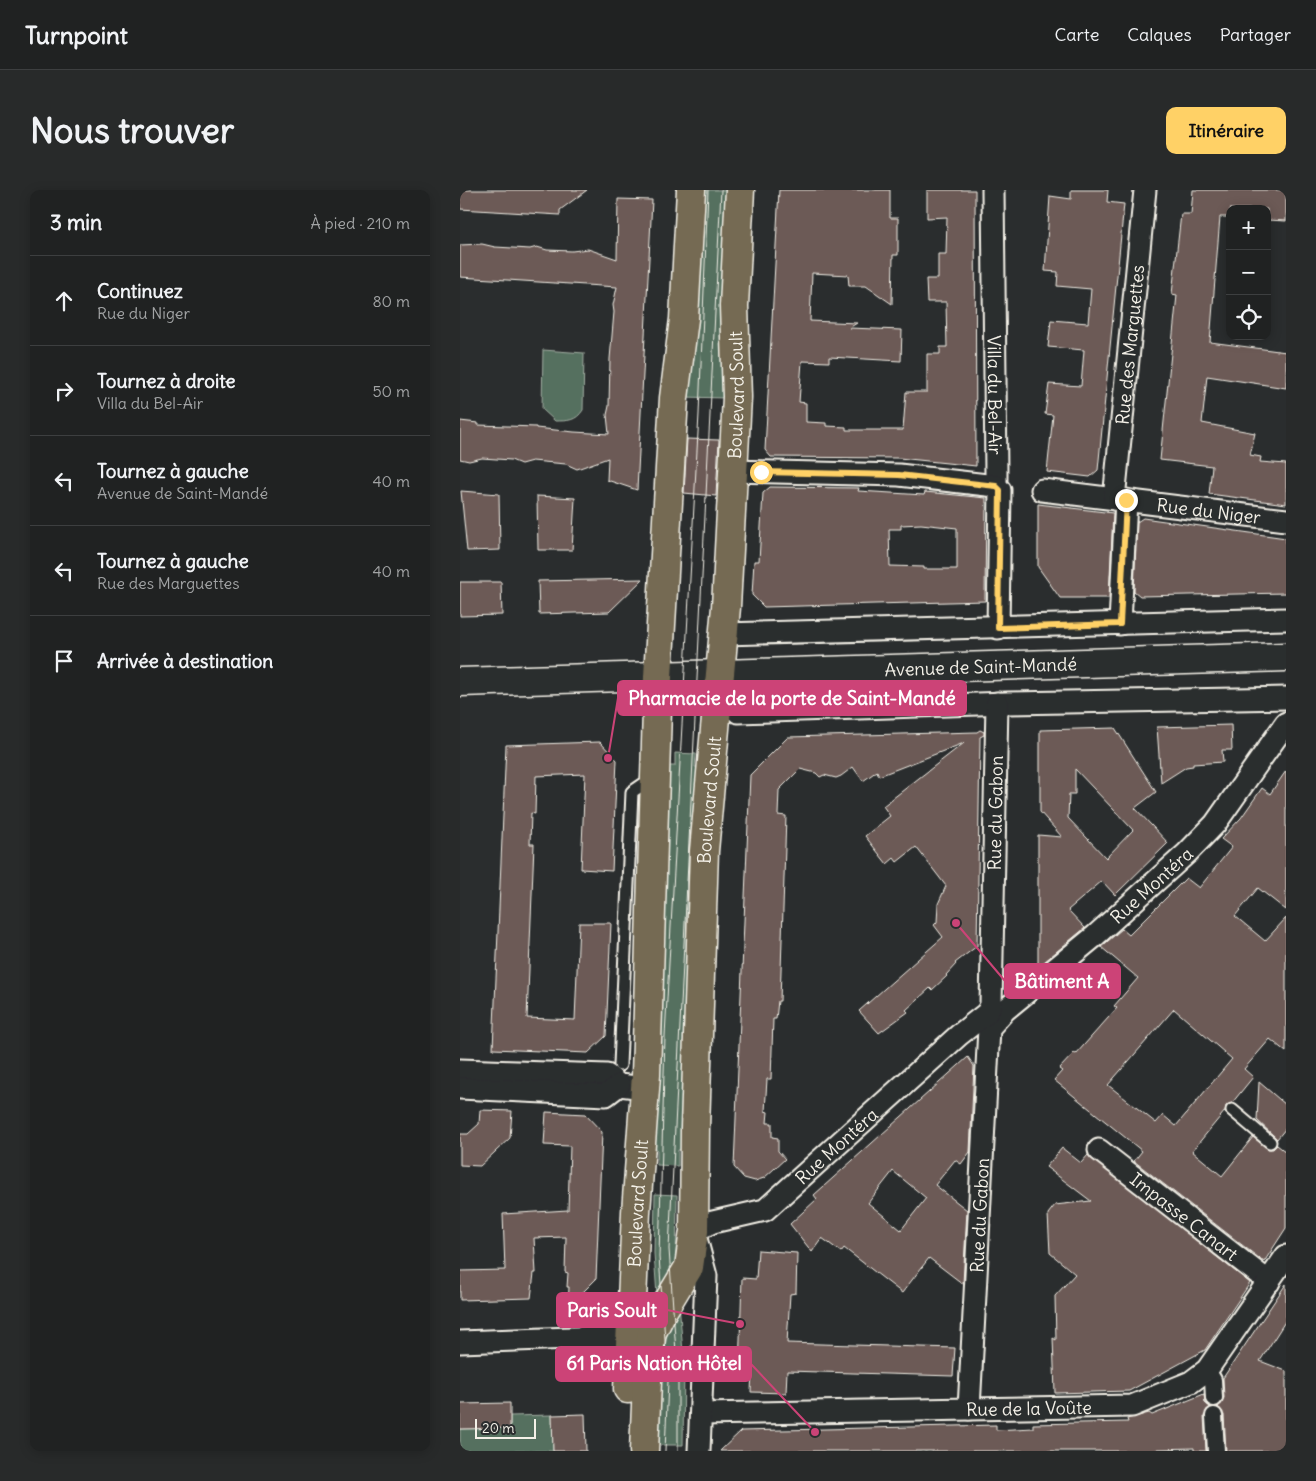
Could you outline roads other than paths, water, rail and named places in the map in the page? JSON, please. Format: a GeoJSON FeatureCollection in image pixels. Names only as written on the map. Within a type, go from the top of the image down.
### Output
{"type":"FeatureCollection","features":[{"type":"Feature","properties":{"kind":"main road","name":"Boulevard Soult"},"geometry":{"type":"LineString","coordinates":[[627,1451],[630,1341],[628,1079],[657,774],[658,677],[674,398],[684,319],[690,190]]}},
{"type":"Feature","properties":{"kind":"main road","name":"Boulevard Soult"},"geometry":{"type":"LineString","coordinates":[[644,1451],[648,1359],[652,1332],[689,1267],[694,1231],[695,1128],[704,850],[727,712],[718,674],[723,634],[737,397],[734,306],[740,190]]}},
{"type":"Feature","properties":{"kind":"main road","name":"Avenue de Saint-Mandé"},"geometry":{"type":"LineString","coordinates":[[460,682],[1286,657]]}},
{"type":"Feature","properties":{"kind":"street","name":"Villa du Bel-Air"},"geometry":{"type":"LineString","coordinates":[[994,190],[996,486],[1000,490],[998,628]]}},
{"type":"Feature","properties":{"kind":"street","name":"Rue des Marguettes"},"geometry":{"type":"LineString","coordinates":[[1120,624],[1120,499],[1142,191]]}},
{"type":"Feature","properties":{"kind":"street"},"geometry":{"type":"LineString","coordinates":[[733,471],[899,475],[996,486]]}},
{"type":"Feature","properties":{"kind":"street","name":"Rue du Niger"},"geometry":{"type":"LineString","coordinates":[[1042,490],[1286,520]]}},
{"type":"Feature","properties":{"kind":"street"},"geometry":{"type":"LineString","coordinates":[[723,634],[1286,619]]}},
{"type":"Feature","properties":{"kind":"street"},"geometry":{"type":"LineString","coordinates":[[727,712],[997,703],[1286,698]]}},
{"type":"Feature","properties":{"kind":"street","name":"Rue du Gabon"},"geometry":{"type":"LineString","coordinates":[[969,1409],[987,1050],[992,996],[997,703]]}},
{"type":"Feature","properties":{"kind":"street","name":"Rue Montéra"},"geometry":{"type":"LineString","coordinates":[[694,1231],[713,1222],[765,1210],[959,1035],[989,1018],[1122,912],[1187,853],[1215,824],[1286,723]]}},
{"type":"Feature","properties":{"kind":"street"},"geometry":{"type":"LineString","coordinates":[[460,1070],[607,1075],[628,1079]]}},
{"type":"Feature","properties":{"kind":"street"},"geometry":{"type":"LineString","coordinates":[[460,1088],[606,1095],[628,1079]]}},
{"type":"Feature","properties":{"kind":"street","name":"Impasse Canart"},"geometry":{"type":"LineString","coordinates":[[1099,1150],[1280,1270]]}},
{"type":"Feature","properties":{"kind":"street","name":"Boulevard Soult"},"geometry":{"type":"LineString","coordinates":[[694,1231],[706,1276],[699,1451]]}},
{"type":"Feature","properties":{"kind":"street","name":"Rue de la Voûte"},"geometry":{"type":"LineString","coordinates":[[701,1414],[1132,1406],[1191,1382],[1207,1370],[1280,1270]]}},
{"type":"Feature","properties":{"kind":"street"},"geometry":{"type":"LineString","coordinates":[[460,1342],[599,1338],[630,1341]]}},
{"type":"Feature","properties":{"kind":"street"},"geometry":{"type":"LineString","coordinates":[[1207,1370],[1213,1380],[1214,1398]]}},
{"type":"Feature","properties":{"kind":"street"},"geometry":{"type":"LineString","coordinates":[[1214,1416],[1216,1451]]}},
{"type":"Feature","properties":{"kind":"lane"},"geometry":{"type":"LineString","coordinates":[[1232,1110],[1270,1142]]}},
{"type":"Feature","properties":{"kind":"tram line"},"geometry":{"type":"LineString","coordinates":[[665,1451],[668,1381],[659,1257],[665,1036],[699,414],[708,190]]}},
{"type":"Feature","properties":{"kind":"tram line"},"geometry":{"type":"LineString","coordinates":[[678,1451],[678,1382],[669,1249],[721,190]]}},
{"type":"Feature","properties":{"kind":"place","name":"Pharmacie de la porte de Saint-Mandé"},"geometry":{"type":"Point","coordinates":[608,758]}},
{"type":"Feature","properties":{"kind":"place","name":"Bâtiment A"},"geometry":{"type":"Point","coordinates":[956,923]}},
{"type":"Feature","properties":{"kind":"place","name":"Paris Soult"},"geometry":{"type":"Point","coordinates":[740,1324]}},
{"type":"Feature","properties":{"kind":"place","name":"61 Paris Nation Hôtel"},"geometry":{"type":"Point","coordinates":[815,1432]}}]}
